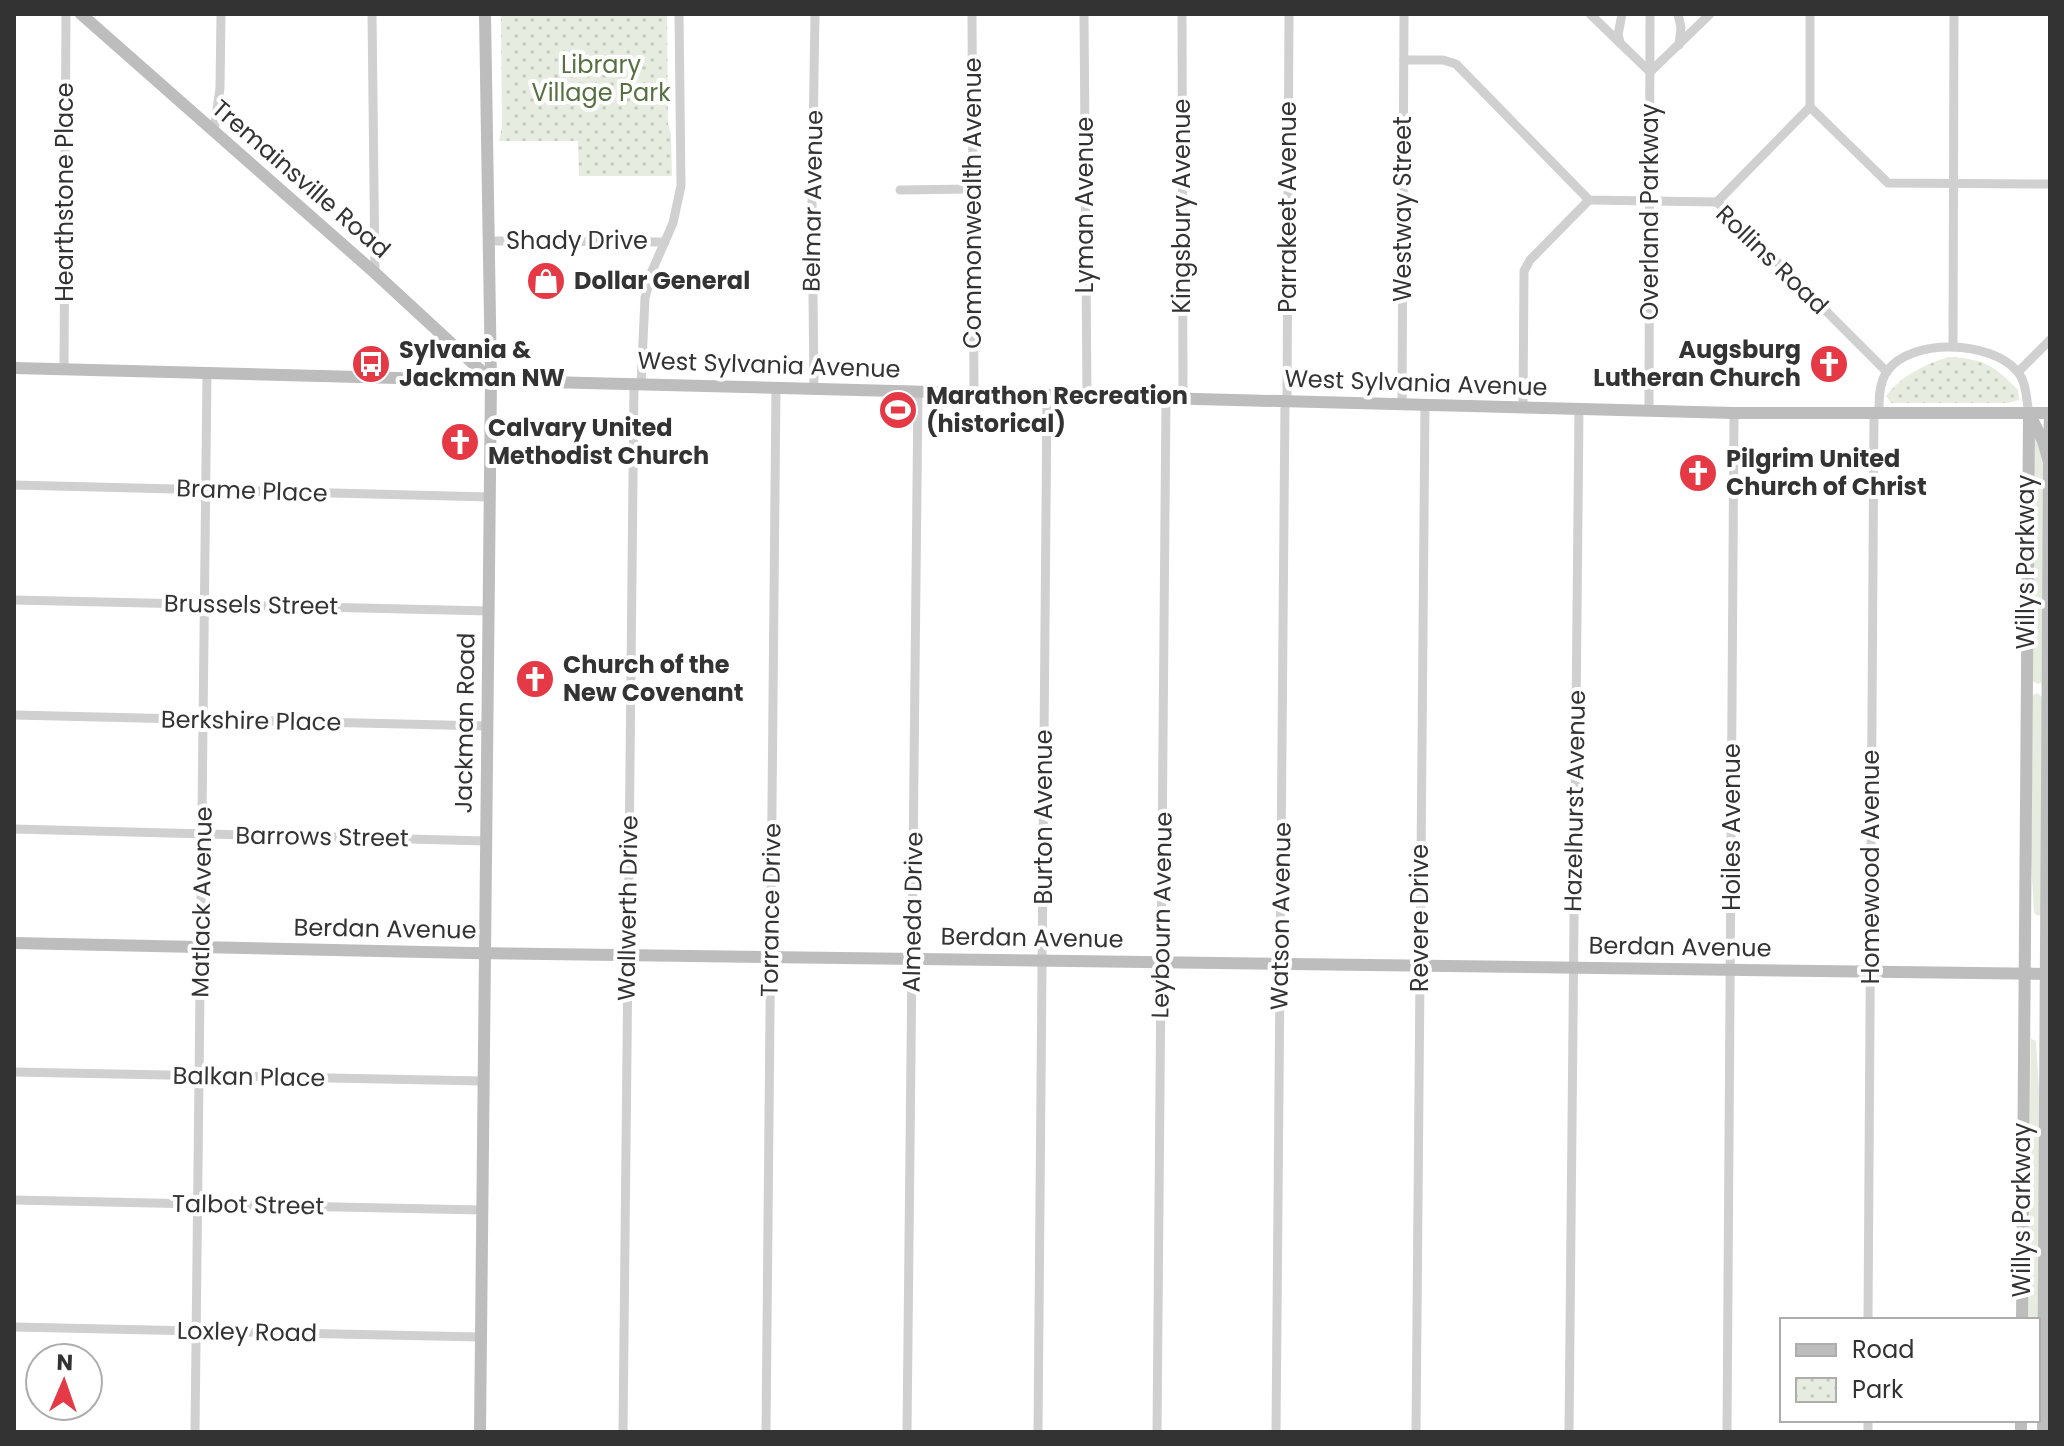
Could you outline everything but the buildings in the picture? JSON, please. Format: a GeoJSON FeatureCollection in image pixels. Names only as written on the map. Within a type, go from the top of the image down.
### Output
{"type":"FeatureCollection","features":[{"type":"Feature","properties":{"kind":"main road","name":"Tremainsville Road"},"geometry":{"type":"LineString","coordinates":[[81,14],[375,273],[491,380]]}},
{"type":"Feature","properties":{"kind":"main road","name":"Jackman Road"},"geometry":{"type":"LineString","coordinates":[[480,1432],[491,380],[485,14]]}},
{"type":"Feature","properties":{"kind":"main road","name":"West Sylvania Avenue"},"geometry":{"type":"LineString","coordinates":[[14,368],[1734,413],[2050,413]]}},
{"type":"Feature","properties":{"kind":"main road","name":"Willys Parkway"},"geometry":{"type":"LineString","coordinates":[[2029,413],[2049,462],[2043,1432]]}},
{"type":"Feature","properties":{"kind":"main road","name":"Willys Parkway"},"geometry":{"type":"LineString","coordinates":[[2022,1318],[2029,413]]}},
{"type":"Feature","properties":{"kind":"main road"},"geometry":{"type":"LineString","coordinates":[[2049,462],[2050,413]]}},
{"type":"Feature","properties":{"kind":"main road"},"geometry":{"type":"LineString","coordinates":[[2027,690],[2047,689]]}},
{"type":"Feature","properties":{"kind":"main road"},"geometry":{"type":"LineString","coordinates":[[2025,926],[2046,926]]}},
{"type":"Feature","properties":{"kind":"main road","name":"Berdan Avenue"},"geometry":{"type":"LineString","coordinates":[[14,943],[485,953],[2048,974]]}},
{"type":"Feature","properties":{"kind":"main road"},"geometry":{"type":"LineString","coordinates":[[2024,1031],[2045,1032]]}},
{"type":"Feature","properties":{"kind":"street","name":"Hearthstone Place"},"geometry":{"type":"LineString","coordinates":[[64,369],[66,14]]}},
{"type":"Feature","properties":{"kind":"street"},"geometry":{"type":"LineString","coordinates":[[214,131],[220,88],[221,14]]}},
{"type":"Feature","properties":{"kind":"street"},"geometry":{"type":"LineString","coordinates":[[372,14],[375,273]]}},
{"type":"Feature","properties":{"kind":"street","name":"Wallwerth Drive"},"geometry":{"type":"LineString","coordinates":[[623,1432],[637,384],[648,281],[673,223],[681,186],[679,14]]}},
{"type":"Feature","properties":{"kind":"street","name":"Belmar Avenue"},"geometry":{"type":"LineString","coordinates":[[814,389],[812,202],[815,14]]}},
{"type":"Feature","properties":{"kind":"street","name":"Commonwealth Avenue"},"geometry":{"type":"LineString","coordinates":[[972,14],[974,393]]}},
{"type":"Feature","properties":{"kind":"street","name":"Lyman Avenue"},"geometry":{"type":"LineString","coordinates":[[1084,14],[1087,396]]}},
{"type":"Feature","properties":{"kind":"street","name":"Kingsbury Avenue"},"geometry":{"type":"LineString","coordinates":[[1182,14],[1183,399]]}},
{"type":"Feature","properties":{"kind":"street","name":"Parrakeet Avenue"},"geometry":{"type":"LineString","coordinates":[[1286,401],[1289,14]]}},
{"type":"Feature","properties":{"kind":"street","name":"Westway Street"},"geometry":{"type":"LineString","coordinates":[[1402,404],[1404,14]]}},
{"type":"Feature","properties":{"kind":"street"},"geometry":{"type":"LineString","coordinates":[[1590,14],[1650,72],[1710,14]]}},
{"type":"Feature","properties":{"kind":"street"},"geometry":{"type":"LineString","coordinates":[[1621,45],[1618,35],[1622,14]]}},
{"type":"Feature","properties":{"kind":"street","name":"Overland Parkway"},"geometry":{"type":"LineString","coordinates":[[1649,411],[1650,14]]}},
{"type":"Feature","properties":{"kind":"street"},"geometry":{"type":"LineString","coordinates":[[1678,14],[1681,28],[1679,45]]}},
{"type":"Feature","properties":{"kind":"street"},"geometry":{"type":"LineString","coordinates":[[1717,202],[1810,107],[1810,14]]}},
{"type":"Feature","properties":{"kind":"street"},"geometry":{"type":"LineString","coordinates":[[1953,347],[1954,14]]}},
{"type":"Feature","properties":{"kind":"street"},"geometry":{"type":"LineString","coordinates":[[1404,60],[1443,60],[1456,64],[1589,200],[1530,260],[1524,271],[1523,408]]}},
{"type":"Feature","properties":{"kind":"street"},"geometry":{"type":"LineString","coordinates":[[1810,107],[1885,181],[1896,184],[2050,184]]}},
{"type":"Feature","properties":{"kind":"street"},"geometry":{"type":"LineString","coordinates":[[900,190],[972,189]]}},
{"type":"Feature","properties":{"kind":"street","name":"Rollins Road"},"geometry":{"type":"LineString","coordinates":[[1589,200],[1717,202],[1887,372]]}},
{"type":"Feature","properties":{"kind":"street","name":"Shady Drive"},"geometry":{"type":"LineString","coordinates":[[489,241],[665,242]]}},
{"type":"Feature","properties":{"kind":"street"},"geometry":{"type":"LineString","coordinates":[[2018,372],[2050,340]]}},
{"type":"Feature","properties":{"kind":"street"},"geometry":{"type":"LineString","coordinates":[[1887,372],[1895,363],[1922,351],[1953,347],[1987,352],[2018,372],[2025,388],[2029,413]]}},
{"type":"Feature","properties":{"kind":"street","name":"Homewood Avenue"},"geometry":{"type":"LineString","coordinates":[[1868,1318],[1876,413],[1880,387],[1887,372]]}},
{"type":"Feature","properties":{"kind":"street","name":"Matlack Avenue"},"geometry":{"type":"LineString","coordinates":[[195,1432],[207,373]]}},
{"type":"Feature","properties":{"kind":"street","name":"Torrance Drive"},"geometry":{"type":"LineString","coordinates":[[766,1432],[776,387]]}},
{"type":"Feature","properties":{"kind":"street","name":"Almeda Drive"},"geometry":{"type":"LineString","coordinates":[[907,1432],[918,391]]}},
{"type":"Feature","properties":{"kind":"street","name":"Burton Avenue"},"geometry":{"type":"LineString","coordinates":[[1038,1432],[1047,395]]}},
{"type":"Feature","properties":{"kind":"street","name":"Leybourn Avenue"},"geometry":{"type":"LineString","coordinates":[[1157,1432],[1166,398]]}},
{"type":"Feature","properties":{"kind":"street","name":"Watson Avenue"},"geometry":{"type":"LineString","coordinates":[[1276,1432],[1286,401]]}},
{"type":"Feature","properties":{"kind":"street","name":"Revere Drive"},"geometry":{"type":"LineString","coordinates":[[1416,1432],[1425,405]]}},
{"type":"Feature","properties":{"kind":"street","name":"Hazelhurst Avenue"},"geometry":{"type":"LineString","coordinates":[[1569,1432],[1579,409]]}},
{"type":"Feature","properties":{"kind":"street","name":"Hoiles Avenue"},"geometry":{"type":"LineString","coordinates":[[1727,1432],[1734,413]]}},
{"type":"Feature","properties":{"kind":"street","name":"Brame Place"},"geometry":{"type":"LineString","coordinates":[[14,485],[490,497]]}},
{"type":"Feature","properties":{"kind":"street","name":"Brussels Street"},"geometry":{"type":"LineString","coordinates":[[14,600],[489,611]]}},
{"type":"Feature","properties":{"kind":"street","name":"Berkshire Place"},"geometry":{"type":"LineString","coordinates":[[14,715],[487,726]]}},
{"type":"Feature","properties":{"kind":"street","name":"Barrows Street"},"geometry":{"type":"LineString","coordinates":[[14,829],[486,841]]}},
{"type":"Feature","properties":{"kind":"street","name":"Balkan Place"},"geometry":{"type":"LineString","coordinates":[[14,1072],[483,1081]]}},
{"type":"Feature","properties":{"kind":"street","name":"Talbot Street"},"geometry":{"type":"LineString","coordinates":[[14,1200],[482,1210]]}},
{"type":"Feature","properties":{"kind":"street","name":"Loxley Road"},"geometry":{"type":"LineString","coordinates":[[14,1327],[481,1337]]}},
{"type":"Feature","properties":{"kind":"green space","name":"Library Village Park"},"geometry":{"type":"Polygon","coordinates":[[[501,14],[667,14],[672,176],[579,176],[578,141],[499,141],[502,127],[501,14]]]}},
{"type":"Feature","properties":{"kind":"green space"},"geometry":{"type":"Polygon","coordinates":[[[1948,357],[1970,359],[1995,369],[2018,390],[2019,400],[2008,403],[1891,403],[1886,396],[1914,372],[1948,357]]]}},
{"type":"Feature","properties":{"kind":"green space"},"geometry":{"type":"Polygon","coordinates":[[[2034,433],[2044,454],[2043,681],[2038,684],[2032,681],[2034,433]]]}},
{"type":"Feature","properties":{"kind":"green space"},"geometry":{"type":"Polygon","coordinates":[[[2037,693],[2042,697],[2041,914],[2038,916],[2034,913],[2030,841],[2032,696],[2037,693]]]}},
{"type":"Feature","properties":{"kind":"green space"},"geometry":{"type":"Polygon","coordinates":[[[2031,1039],[2036,1041],[2040,1105],[2038,1318],[2027,1318],[2031,1039]]]}},
{"type":"Feature","properties":{"kind":"place","name":"Dollar General"},"geometry":{"type":"Point","coordinates":[546,281]}},
{"type":"Feature","properties":{"kind":"place","name":"Sylvania & Jackman NW"},"geometry":{"type":"Point","coordinates":[371,364]}},
{"type":"Feature","properties":{"kind":"place","name":"Augsburg Lutheran Church"},"geometry":{"type":"Point","coordinates":[1829,364]}},
{"type":"Feature","properties":{"kind":"place","name":"Marathon Recreation (historical)"},"geometry":{"type":"Point","coordinates":[898,410]}},
{"type":"Feature","properties":{"kind":"place","name":"Calvary United Methodist Church"},"geometry":{"type":"Point","coordinates":[460,442]}},
{"type":"Feature","properties":{"kind":"place","name":"Pilgrim United Church of Christ"},"geometry":{"type":"Point","coordinates":[1698,473]}},
{"type":"Feature","properties":{"kind":"place","name":"Church of the New Covenant"},"geometry":{"type":"Point","coordinates":[535,679]}}]}
